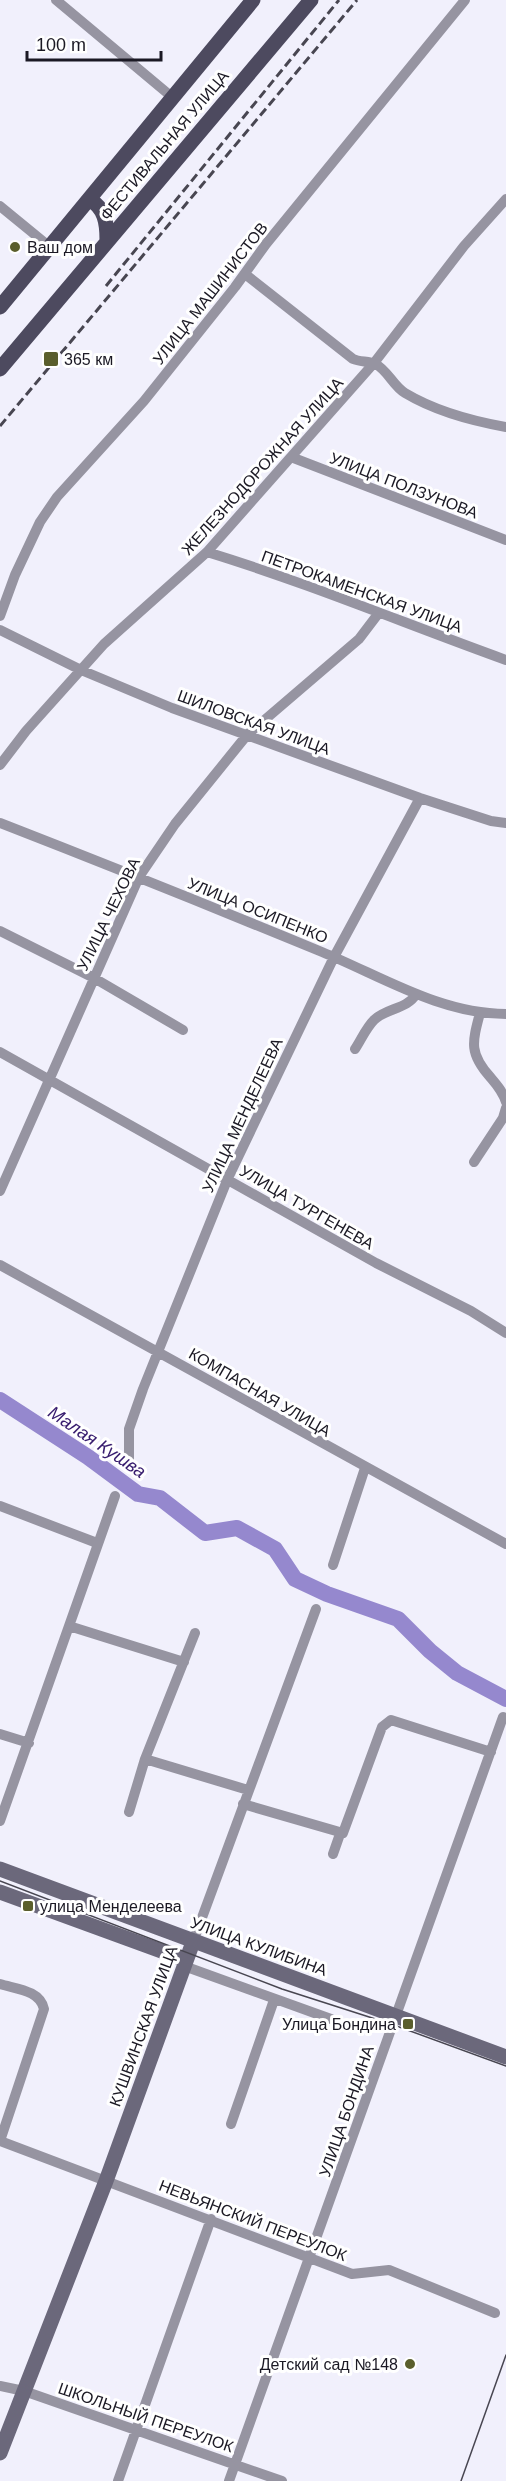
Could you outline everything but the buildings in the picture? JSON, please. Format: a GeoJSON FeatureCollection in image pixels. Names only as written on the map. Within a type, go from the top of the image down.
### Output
{"type":"FeatureCollection","features":[{"type":"Feature","properties":{"kind":"main road","name":"ФЕСТИВАЛЬНАЯ УЛИЦА"},"geometry":{"type":"LineString","coordinates":[[0,307],[253,0]]}},
{"type":"Feature","properties":{"kind":"main road","name":"ФЕСТИВАЛЬНАЯ УЛИЦА"},"geometry":{"type":"LineString","coordinates":[[0,369],[311,0]]}},
{"type":"Feature","properties":{"kind":"main road"},"geometry":{"type":"LineString","coordinates":[[88,199],[100,208],[105,217],[107,240]]}},
{"type":"Feature","properties":{"kind":"main road","name":"УЛИЦА КУЛИБИНА"},"geometry":{"type":"LineString","coordinates":[[0,1869],[506,2057]]}},
{"type":"Feature","properties":{"kind":"main road"},"geometry":{"type":"LineString","coordinates":[[0,1892],[185,1963]]}},
{"type":"Feature","properties":{"kind":"main road","name":"КУШВИНСКАЯ УЛИЦА"},"geometry":{"type":"LineString","coordinates":[[0,2453],[106,2181],[193,1942]]}},
{"type":"Feature","properties":{"kind":"street"},"geometry":{"type":"LineString","coordinates":[[56,0],[172,97]]}},
{"type":"Feature","properties":{"kind":"street","name":"УЛИЦА МАШИНИСТОВ"},"geometry":{"type":"LineString","coordinates":[[0,616],[15,575],[40,522],[57,497],[135,411],[245,274],[266,244],[465,0]]}},
{"type":"Feature","properties":{"kind":"street","name":"ЖЕЛЕЗНОДОРОЖНАЯ УЛИЦА"},"geometry":{"type":"LineString","coordinates":[[0,765],[26,731],[104,644],[207,552],[374,363],[464,246],[506,199]]}},
{"type":"Feature","properties":{"kind":"street"},"geometry":{"type":"LineString","coordinates":[[0,206],[50,247]]}},
{"type":"Feature","properties":{"kind":"street"},"geometry":{"type":"LineString","coordinates":[[245,274],[353,359],[374,363],[402,391],[419,401],[479,422],[506,427]]}},
{"type":"Feature","properties":{"kind":"street","name":"УЛИЦА ПОЛЗУНОВА"},"geometry":{"type":"LineString","coordinates":[[291,457],[506,540]]}},
{"type":"Feature","properties":{"kind":"street","name":"ПЕТРОКАМЕНСКАЯ УЛИЦА"},"geometry":{"type":"LineString","coordinates":[[207,552],[298,582],[378,614],[506,660]]}},
{"type":"Feature","properties":{"kind":"street","name":"УЛИЦА ЧЕХОВА"},"geometry":{"type":"LineString","coordinates":[[0,1191],[139,878],[175,824],[247,735],[358,639],[378,614]]}},
{"type":"Feature","properties":{"kind":"street","name":"ШИЛОВСКАЯ УЛИЦА"},"geometry":{"type":"LineString","coordinates":[[0,630],[81,670],[172,708],[420,798],[490,821],[506,823]]}},
{"type":"Feature","properties":{"kind":"street","name":"УЛИЦА МЕНДЕЛЕЕВА"},"geometry":{"type":"LineString","coordinates":[[129,1458],[129,1429],[228,1178],[333,957],[420,798]]}},
{"type":"Feature","properties":{"kind":"street","name":"УЛИЦА ОСИПЕНКО"},"geometry":{"type":"LineString","coordinates":[[0,823],[333,957],[416,994],[480,1013],[506,1014]]}},
{"type":"Feature","properties":{"kind":"street"},"geometry":{"type":"LineString","coordinates":[[0,931],[94,978],[183,1030]]}},
{"type":"Feature","properties":{"kind":"street"},"geometry":{"type":"LineString","coordinates":[[355,1049],[374,1020],[382,1013],[407,1003],[416,994]]}},
{"type":"Feature","properties":{"kind":"street"},"geometry":{"type":"LineString","coordinates":[[480,1013],[472,1043],[477,1062],[497,1085],[506,1101]]}},
{"type":"Feature","properties":{"kind":"street","name":"УЛИЦА ТУРГЕНЕВА"},"geometry":{"type":"LineString","coordinates":[[0,1052],[376,1263],[471,1311],[506,1334]]}},
{"type":"Feature","properties":{"kind":"street"},"geometry":{"type":"LineString","coordinates":[[474,1162],[503,1118],[506,1108]]}},
{"type":"Feature","properties":{"kind":"street","name":"КОМПАСНАЯ УЛИЦА"},"geometry":{"type":"LineString","coordinates":[[0,1264],[506,1545]]}},
{"type":"Feature","properties":{"kind":"street"},"geometry":{"type":"LineString","coordinates":[[333,1565],[365,1468]]}},
{"type":"Feature","properties":{"kind":"street"},"geometry":{"type":"LineString","coordinates":[[0,1821],[29,1743],[96,1544],[115,1496]]}},
{"type":"Feature","properties":{"kind":"street"},"geometry":{"type":"LineString","coordinates":[[0,1506],[96,1544]]}},
{"type":"Feature","properties":{"kind":"street","name":"КУШВИНСКАЯ УЛИЦА"},"geometry":{"type":"LineString","coordinates":[[193,1942],[316,1610]]}},
{"type":"Feature","properties":{"kind":"street"},"geometry":{"type":"LineString","coordinates":[[69,1626],[184,1662]]}},
{"type":"Feature","properties":{"kind":"street"},"geometry":{"type":"LineString","coordinates":[[129,1812],[145,1759],[195,1633]]}},
{"type":"Feature","properties":{"kind":"street","name":"УЛИЦА БОНДИНА"},"geometry":{"type":"LineString","coordinates":[[229,2481],[311,2259],[394,2016],[503,1717]]}},
{"type":"Feature","properties":{"kind":"street"},"geometry":{"type":"LineString","coordinates":[[333,1854],[340,1834],[347,1828],[379,1732],[385,1723],[398,1720],[491,1752]]}},
{"type":"Feature","properties":{"kind":"street"},"geometry":{"type":"LineString","coordinates":[[0,1734],[29,1743]]}},
{"type":"Feature","properties":{"kind":"street"},"geometry":{"type":"LineString","coordinates":[[145,1759],[248,1791]]}},
{"type":"Feature","properties":{"kind":"street"},"geometry":{"type":"LineString","coordinates":[[243,1804],[340,1834]]}},
{"type":"Feature","properties":{"kind":"street"},"geometry":{"type":"LineString","coordinates":[[185,1963],[274,2000],[331,2019]]}},
{"type":"Feature","properties":{"kind":"street"},"geometry":{"type":"LineString","coordinates":[[0,1984],[34,1994],[40,1998],[44,2009],[0,2141]]}},
{"type":"Feature","properties":{"kind":"street"},"geometry":{"type":"LineString","coordinates":[[231,2124],[274,2000]]}},
{"type":"Feature","properties":{"kind":"street","name":"НЕВЬЯНСКИЙ ПЕРЕУЛОК"},"geometry":{"type":"LineString","coordinates":[[0,2141],[355,2275],[377,2269],[389,2270],[495,2313]]}},
{"type":"Feature","properties":{"kind":"street"},"geometry":{"type":"LineString","coordinates":[[118,2481],[211,2219]]}},
{"type":"Feature","properties":{"kind":"street","name":"ШКОЛЬНЫЙ ПЕРЕУЛОК"},"geometry":{"type":"LineString","coordinates":[[0,2386],[24,2391],[282,2481]]}},
{"type":"Feature","properties":{"kind":"waterway","name":"Малая Кушва"},"geometry":{"type":"LineString","coordinates":[[0,1400],[88,1457],[138,1494],[160,1498],[205,1533],[237,1528],[275,1549],[295,1579],[327,1594],[398,1619],[430,1651],[457,1673],[506,1699]]}},
{"type":"Feature","properties":{"kind":"tram line"},"geometry":{"type":"LineString","coordinates":[[0,1881],[282,1989],[391,2024],[506,2066]]}},
{"type":"Feature","properties":{"kind":"tram line"},"geometry":{"type":"LineString","coordinates":[[461,2481],[506,2355]]}},
{"type":"Feature","properties":{"kind":"railway"},"geometry":{"type":"LineString","coordinates":[[106,286],[339,0]]}},
{"type":"Feature","properties":{"kind":"railway"},"geometry":{"type":"LineString","coordinates":[[0,426],[357,0]]}},
{"type":"Feature","properties":{"kind":"place","name":"Ваш дом"},"geometry":{"type":"Point","coordinates":[15,247]}},
{"type":"Feature","properties":{"kind":"place","name":"365 км"},"geometry":{"type":"Point","coordinates":[51,359]}},
{"type":"Feature","properties":{"kind":"place","name":"улица Менделеева"},"geometry":{"type":"Point","coordinates":[28,1906]}},
{"type":"Feature","properties":{"kind":"place","name":"Улица Бондина"},"geometry":{"type":"Point","coordinates":[408,2024]}},
{"type":"Feature","properties":{"kind":"place","name":"Детский сад №148"},"geometry":{"type":"Point","coordinates":[410,2364]}}]}
